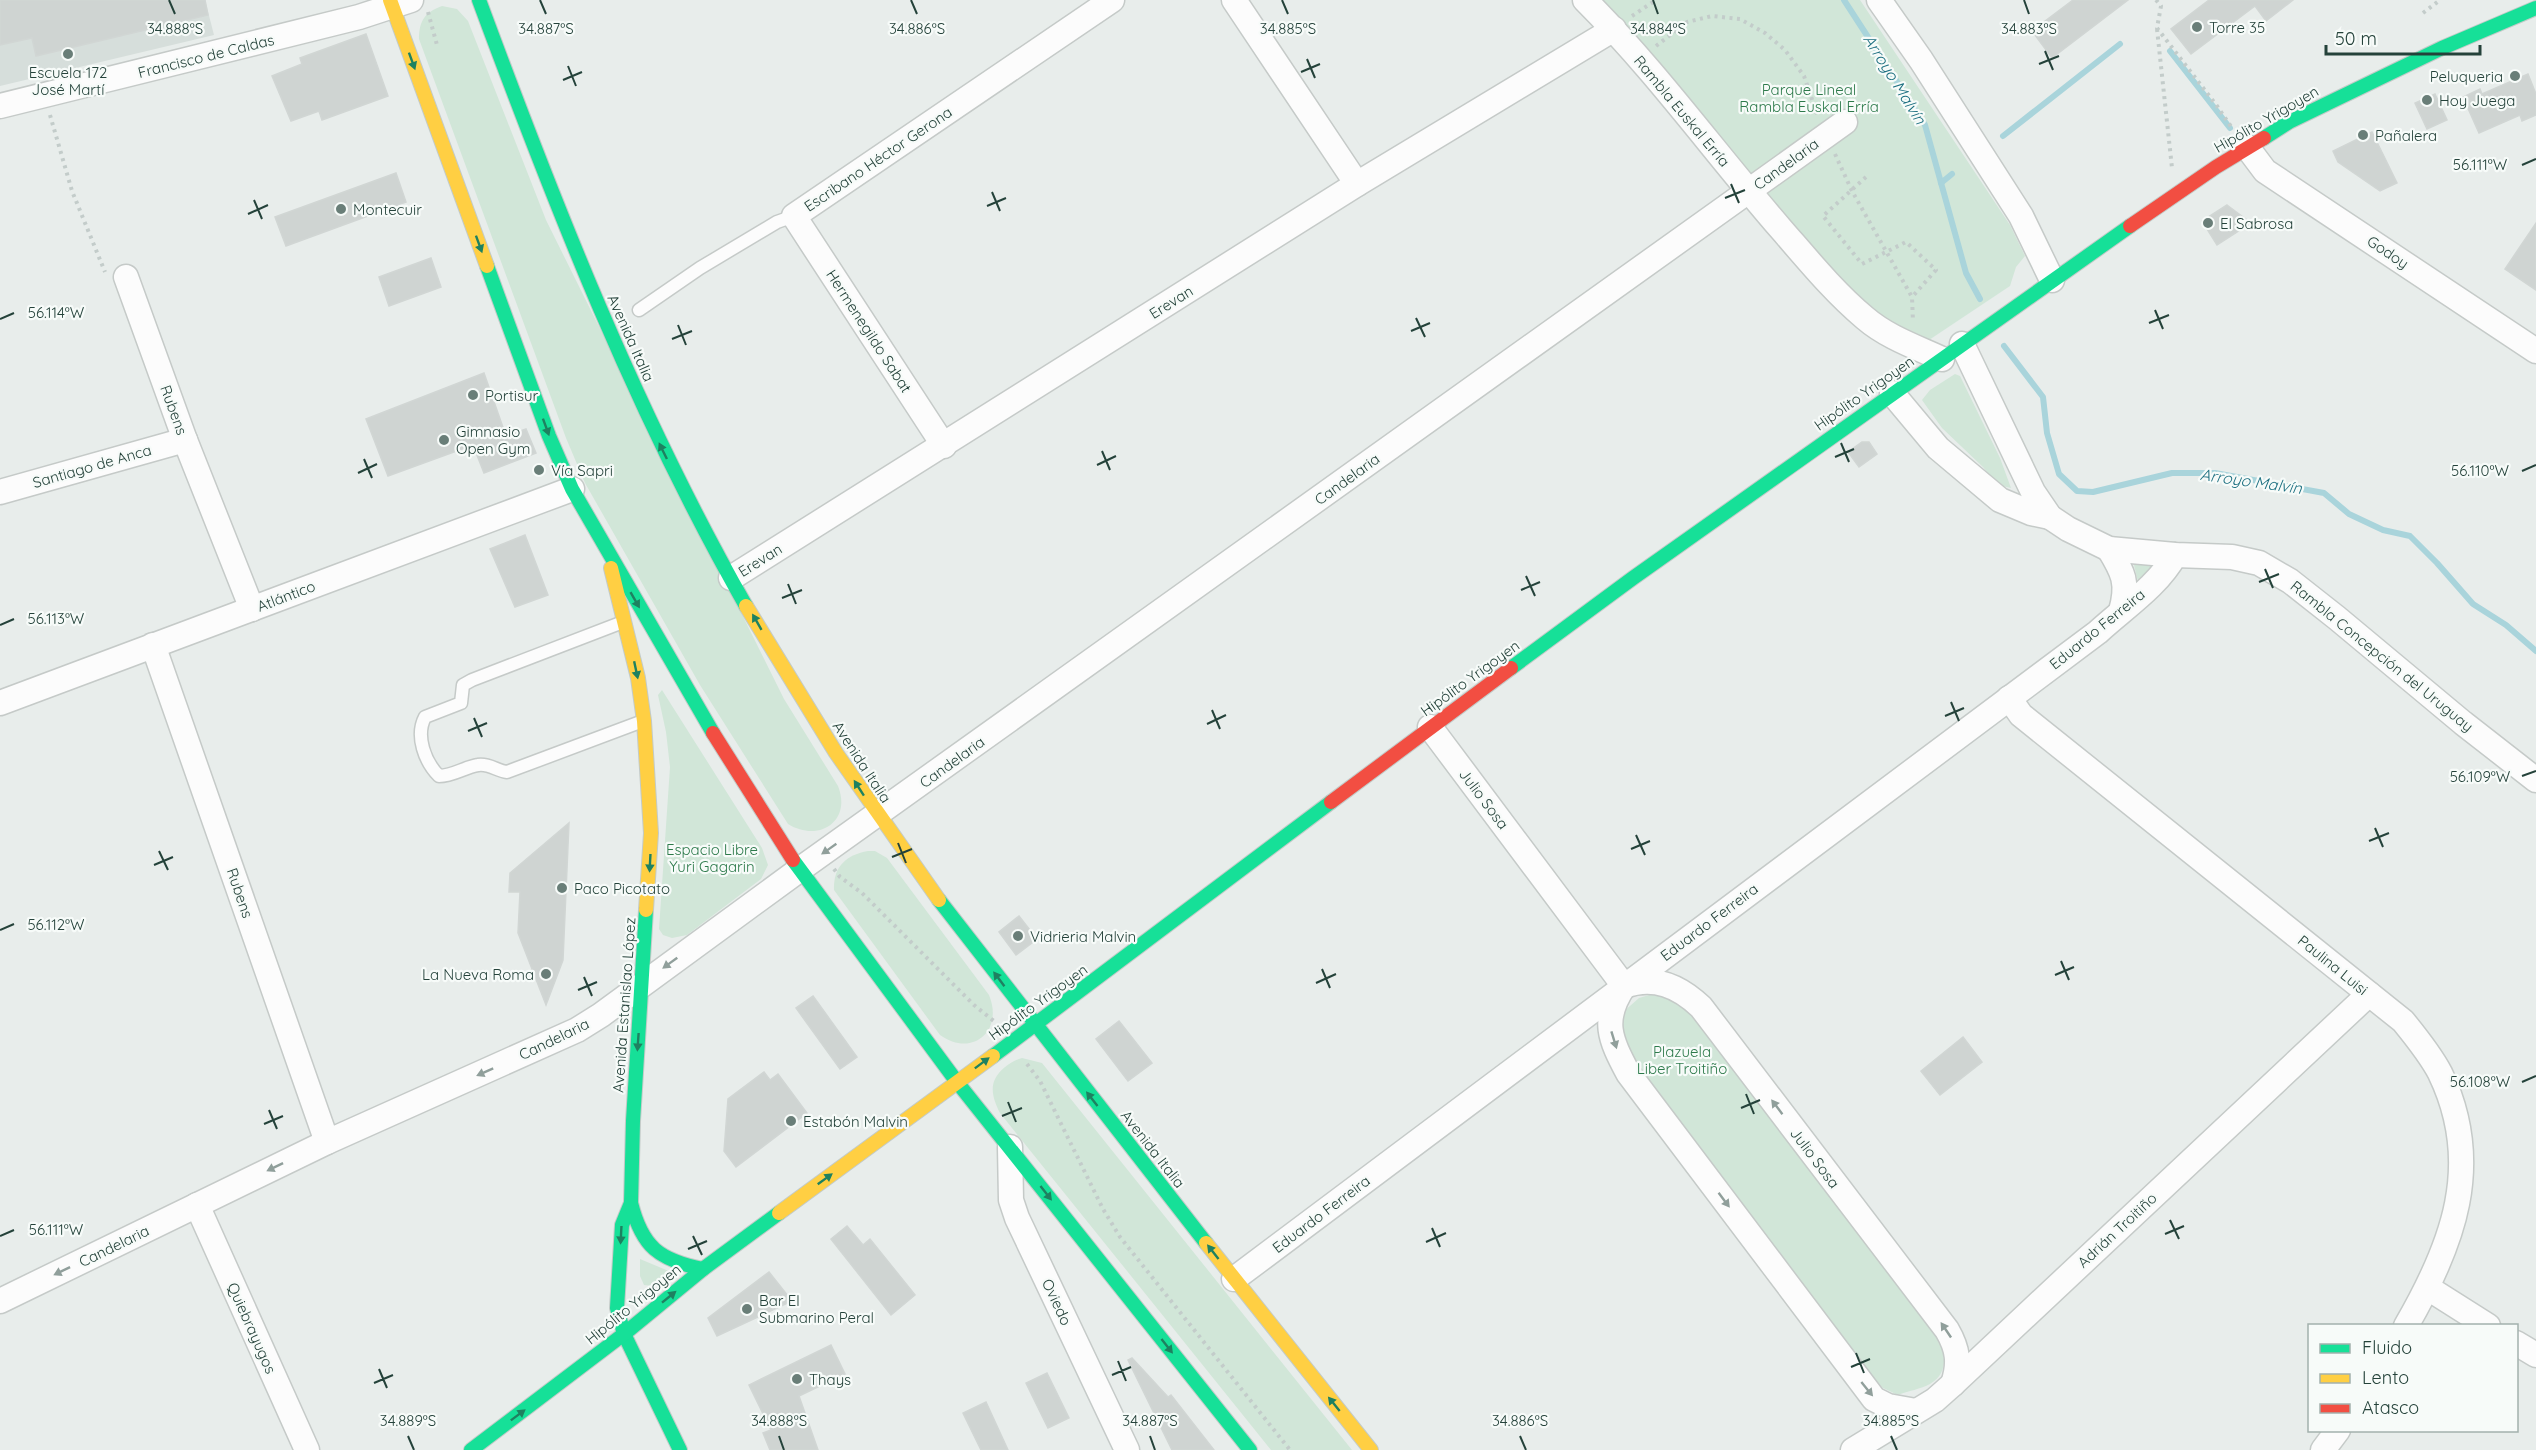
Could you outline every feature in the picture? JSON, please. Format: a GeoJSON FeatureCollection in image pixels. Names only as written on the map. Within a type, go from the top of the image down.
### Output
{"type":"FeatureCollection","features":[{"type":"Feature","properties":{"kind":"street","name":"Avenida Italia"},"geometry":{"type":"LineString","coordinates":[[479,0],[538,158],[606,325],[664,454],[731,578],[804,703],[877,816],[1034,1026],[1371,1450]]}},
{"type":"Feature","properties":{"kind":"street","name":"Escribano Héctor Gerona"},"geometry":{"type":"LineString","coordinates":[[794,216],[1113,0]]}},
{"type":"Feature","properties":{"kind":"street"},"geometry":{"type":"LineString","coordinates":[[1234,0],[1357,184]]}},
{"type":"Feature","properties":{"kind":"street","name":"Rambla Euskal Erría"},"geometry":{"type":"LineString","coordinates":[[1586,0],[1614,28],[1748,192],[1830,285],[1866,319],[1886,333],[1942,359]]}},
{"type":"Feature","properties":{"kind":"street"},"geometry":{"type":"LineString","coordinates":[[1880,0],[2021,216],[2052,280]]}},
{"type":"Feature","properties":{"kind":"street"},"geometry":{"type":"LineString","coordinates":[[398,2],[549,436],[572,489],[707,724],[799,870],[957,1082],[1250,1450]]}},
{"type":"Feature","properties":{"kind":"street","name":"Francisco de Caldas"},"geometry":{"type":"LineString","coordinates":[[0,106],[359,17],[398,2]]}},
{"type":"Feature","properties":{"kind":"street","name":"Hipólito Yrigoyen"},"geometry":{"type":"LineString","coordinates":[[471,1450],[624,1334],[703,1269],[1034,1026],[1430,727],[1633,578],[2052,280],[2186,187],[2289,122],[2369,82],[2536,8]]}},
{"type":"Feature","properties":{"kind":"street","name":"Erevan"},"geometry":{"type":"LineString","coordinates":[[731,578],[1357,184],[1614,28]]}},
{"type":"Feature","properties":{"kind":"street","name":"Candelaria"},"geometry":{"type":"LineString","coordinates":[[0,1301],[327,1142],[577,1030],[601,1015],[799,870],[1845,123]]}},
{"type":"Feature","properties":{"kind":"street","name":"Godoy"},"geometry":{"type":"LineString","coordinates":[[2245,148],[2265,171],[2536,351]]}},
{"type":"Feature","properties":{"kind":"street","name":"Hermenegildo Sabat"},"geometry":{"type":"LineString","coordinates":[[794,216],[944,446]]}},
{"type":"Feature","properties":{"kind":"street","name":"Rubens"},"geometry":{"type":"LineString","coordinates":[[126,277],[184,440],[252,609]]}},
{"type":"Feature","properties":{"kind":"street","name":"Rambla Concepción del Uruguay"},"geometry":{"type":"LineString","coordinates":[[1962,344],[2033,492],[2050,517],[2068,530],[2109,549],[2232,557],[2259,563],[2290,581],[2536,780]]}},
{"type":"Feature","properties":{"kind":"street","name":"Rambla Concepción del Uruguay"},"geometry":{"type":"LineString","coordinates":[[1892,393],[1938,448],[1992,494],[2000,500],[2031,513],[2050,517]]}},
{"type":"Feature","properties":{"kind":"street","name":"Santiago de Anca"},"geometry":{"type":"LineString","coordinates":[[0,492],[184,440]]}},
{"type":"Feature","properties":{"kind":"street","name":"Atlántico"},"geometry":{"type":"LineString","coordinates":[[0,703],[572,489]]}},
{"type":"Feature","properties":{"kind":"street"},"geometry":{"type":"LineString","coordinates":[[2109,549],[2122,570],[2126,587],[2121,610]]}},
{"type":"Feature","properties":{"kind":"street","name":"Avenida Estanislao López"},"geometry":{"type":"LineString","coordinates":[[607,551],[625,621],[644,721],[651,833],[633,1121],[631,1203],[622,1225],[617,1308],[624,1334],[680,1450]]}},
{"type":"Feature","properties":{"kind":"street","name":"Eduardo Ferreira"},"geometry":{"type":"LineString","coordinates":[[1234,1279],[2098,632],[2168,568],[2175,555]]}},
{"type":"Feature","properties":{"kind":"street","name":"Rubens"},"geometry":{"type":"LineString","coordinates":[[153,645],[327,1142]]}},
{"type":"Feature","properties":{"kind":"street","name":"Paulina Luisi"},"geometry":{"type":"LineString","coordinates":[[2009,698],[2021,715],[2403,1021],[2424,1047],[2439,1072],[2450,1099],[2458,1132],[2462,1170],[2459,1203],[2451,1234],[2428,1288],[2407,1324]]}},
{"type":"Feature","properties":{"kind":"street","name":"Julio Sosa"},"geometry":{"type":"LineString","coordinates":[[1430,727],[1624,986],[1651,981],[1673,986],[1689,995],[1701,1007],[1947,1330],[1958,1355],[1958,1369],[1953,1384]]}},
{"type":"Feature","properties":{"kind":"street"},"geometry":{"type":"LineString","coordinates":[[1624,986],[1612,1005],[1610,1019],[1612,1034],[1629,1073],[1874,1399],[1888,1406],[1916,1411]]}},
{"type":"Feature","properties":{"kind":"street","name":"Adrián Troitiño"},"geometry":{"type":"LineString","coordinates":[[1853,1450],[1935,1400],[2369,994]]}},
{"type":"Feature","properties":{"kind":"street","name":"Oviedo"},"geometry":{"type":"LineString","coordinates":[[1010,1147],[1011,1200],[1017,1218],[1127,1450]]}},
{"type":"Feature","properties":{"kind":"street"},"geometry":{"type":"LineString","coordinates":[[631,1203],[641,1237],[650,1247],[675,1263],[703,1269]]}},
{"type":"Feature","properties":{"kind":"street","name":"Quiebrayugos"},"geometry":{"type":"LineString","coordinates":[[197,1205],[307,1450]]}},
{"type":"Feature","properties":{"kind":"street"},"geometry":{"type":"LineString","coordinates":[[2428,1288],[2485,1324]]}},
{"type":"Feature","properties":{"kind":"street"},"geometry":{"type":"LineString","coordinates":[[2518,1344],[2536,1355]]}},
{"type":"Feature","properties":{"kind":"street"},"geometry":{"type":"LineString","coordinates":[[2323,1450],[2337,1432]]}},
{"type":"Feature","properties":{"kind":"lane","name":"Escribano Héctor Gerona"},"geometry":{"type":"LineString","coordinates":[[639,310],[777,222],[794,216]]}},
{"type":"Feature","properties":{"kind":"lane"},"geometry":{"type":"LineString","coordinates":[[625,621],[472,680],[463,685],[460,703],[424,717],[420,734],[426,757],[439,776],[447,776],[478,765],[488,765],[499,771],[507,772],[644,721]]}},
{"type":"Feature","properties":{"kind":"path"},"geometry":{"type":"LineString","coordinates":[[1614,28],[1656,0]]}},
{"type":"Feature","properties":{"kind":"path"},"geometry":{"type":"LineString","coordinates":[[2156,0],[2161,6],[2157,28],[2172,167],[2186,187]]}},
{"type":"Feature","properties":{"kind":"path"},"geometry":{"type":"LineString","coordinates":[[2423,13],[2440,0]]}},
{"type":"Feature","properties":{"kind":"path"},"geometry":{"type":"LineString","coordinates":[[2157,28],[2217,106],[2245,148]]}},
{"type":"Feature","properties":{"kind":"path"},"geometry":{"type":"LineString","coordinates":[[45,95],[72,191],[108,278],[126,277]]}},
{"type":"Feature","properties":{"kind":"path"},"geometry":{"type":"LineString","coordinates":[[1866,177],[1823,216],[1862,264],[1906,242],[1936,270],[1912,297]]}},
{"type":"Feature","properties":{"kind":"shaded area","name":"Escuela 172 José Martí"},"geometry":{"type":"Polygon","coordinates":[[[0,0],[205,0],[214,35],[0,86],[0,0]]]}},
{"type":"Feature","properties":{"kind":"green space","name":"Parque Lineal Rambla Euskal Erría"},"geometry":{"type":"Polygon","coordinates":[[[1599,0],[1860,0],[2010,225],[2025,256],[2016,267],[2010,286],[1929,340],[1906,333],[1883,319],[1816,256],[1599,0]]]}},
{"type":"Feature","properties":{"kind":"green space"},"geometry":{"type":"Polygon","coordinates":[[[442,6],[457,9],[468,21],[546,220],[784,699],[838,786],[841,798],[837,818],[821,830],[800,829],[788,824],[700,685],[585,483],[566,438],[419,39],[420,27],[424,18],[431,11],[442,6]]]}},
{"type":"Feature","properties":{"kind":"green space"},"geometry":{"type":"Polygon","coordinates":[[[1955,374],[1960,376],[2000,458],[2011,488],[1998,485],[1983,467],[1942,428],[1922,400],[1930,390],[1955,374]]]}},
{"type":"Feature","properties":{"kind":"green space"},"geometry":{"type":"Polygon","coordinates":[[[2136,559],[2153,562],[2156,569],[2138,582],[2134,565],[2136,559]]]}},
{"type":"Feature","properties":{"kind":"green space","name":"Espacio Libre Yuri Gagarin"},"geometry":{"type":"Polygon","coordinates":[[[662,690],[762,848],[768,865],[761,879],[687,935],[672,938],[663,935],[659,929],[670,767],[666,732],[658,695],[662,690]]]}},
{"type":"Feature","properties":{"kind":"green space"},"geometry":{"type":"Polygon","coordinates":[[[868,851],[875,851],[887,858],[989,995],[993,1008],[989,1030],[974,1042],[963,1044],[940,1035],[834,890],[836,875],[842,863],[868,851]]]}},
{"type":"Feature","properties":{"kind":"green space","name":"Plazuela Liber Troitiño"},"geometry":{"type":"Polygon","coordinates":[[[1663,991],[1682,995],[1931,1323],[1942,1346],[1944,1363],[1938,1378],[1930,1384],[1898,1395],[1883,1388],[1869,1375],[1621,1046],[1622,1013],[1639,998],[1663,991]]]}},
{"type":"Feature","properties":{"kind":"green space"},"geometry":{"type":"Polygon","coordinates":[[[1022,1058],[1042,1063],[1352,1450],[1271,1450],[1000,1113],[993,1094],[996,1078],[1005,1067],[1022,1058]]]}},
{"type":"Feature","properties":{"kind":"green space"},"geometry":{"type":"Polygon","coordinates":[[[640,1259],[671,1272],[663,1287],[644,1285],[640,1276],[640,1259]]]}},
{"type":"Feature","properties":{"kind":"building"},"geometry":{"type":"Polygon","coordinates":[[[0,0],[205,0],[208,15],[36,56],[32,38],[0,45],[0,0]]]}},
{"type":"Feature","properties":{"kind":"building"},"geometry":{"type":"Polygon","coordinates":[[[2073,0],[2128,0],[2052,58],[2032,31],[2073,0]]]}},
{"type":"Feature","properties":{"kind":"building","name":"Torre 35"},"geometry":{"type":"Polygon","coordinates":[[[2209,0],[2293,0],[2266,21],[2255,6],[2191,54],[2171,29],[2209,0]]]}},
{"type":"Feature","properties":{"kind":"building"},"geometry":{"type":"Polygon","coordinates":[[[366,34],[388,96],[322,120],[319,111],[291,121],[272,76],[302,64],[300,58],[366,34]]]}},
{"type":"Feature","properties":{"kind":"building"},"geometry":{"type":"Polygon","coordinates":[[[2528,74],[2536,94],[2536,115],[2522,121],[2520,115],[2479,133],[2463,97],[2480,89],[2482,94],[2528,74]]]}},
{"type":"Feature","properties":{"kind":"building"},"geometry":{"type":"Polygon","coordinates":[[[2435,94],[2447,120],[2427,129],[2415,103],[2435,94]]]}},
{"type":"Feature","properties":{"kind":"building"},"geometry":{"type":"Polygon","coordinates":[[[2372,132],[2397,183],[2380,191],[2338,162],[2333,151],[2372,132]]]}},
{"type":"Feature","properties":{"kind":"building","name":"Montecuir"},"geometry":{"type":"Polygon","coordinates":[[[396,173],[406,202],[286,246],[275,217],[396,173]]]}},
{"type":"Feature","properties":{"kind":"building"},"geometry":{"type":"Polygon","coordinates":[[[2227,205],[2251,223],[2217,245],[2202,221],[2227,205]]]}},
{"type":"Feature","properties":{"kind":"building"},"geometry":{"type":"Polygon","coordinates":[[[2536,223],[2536,290],[2505,269],[2536,223]]]}},
{"type":"Feature","properties":{"kind":"building"},"geometry":{"type":"Polygon","coordinates":[[[431,258],[441,287],[389,306],[379,277],[431,258]]]}},
{"type":"Feature","properties":{"kind":"building"},"geometry":{"type":"Polygon","coordinates":[[[484,373],[506,436],[526,429],[536,453],[484,473],[473,445],[388,476],[366,419],[484,373]]]}},
{"type":"Feature","properties":{"kind":"building"},"geometry":{"type":"Polygon","coordinates":[[[1862,442],[1869,442],[1877,454],[1859,467],[1848,452],[1862,442]]]}},
{"type":"Feature","properties":{"kind":"building"},"geometry":{"type":"Polygon","coordinates":[[[525,535],[548,595],[515,607],[490,549],[525,535]]]}},
{"type":"Feature","properties":{"kind":"building"},"geometry":{"type":"Polygon","coordinates":[[[569,823],[563,960],[546,1005],[518,933],[520,892],[509,892],[510,873],[569,823]]]}},
{"type":"Feature","properties":{"kind":"building","name":"Vidrieria Malvin"},"geometry":{"type":"Polygon","coordinates":[[[1019,916],[1037,939],[1016,955],[999,932],[1019,916]]]}},
{"type":"Feature","properties":{"kind":"building"},"geometry":{"type":"Polygon","coordinates":[[[813,996],[857,1057],[840,1069],[796,1008],[813,996]]]}},
{"type":"Feature","properties":{"kind":"building"},"geometry":{"type":"Polygon","coordinates":[[[1119,1021],[1152,1063],[1128,1081],[1096,1039],[1119,1021]]]}},
{"type":"Feature","properties":{"kind":"building"},"geometry":{"type":"Polygon","coordinates":[[[1963,1037],[1982,1062],[1940,1095],[1921,1071],[1963,1037]]]}},
{"type":"Feature","properties":{"kind":"building"},"geometry":{"type":"Polygon","coordinates":[[[764,1072],[770,1080],[778,1074],[807,1113],[736,1167],[724,1151],[728,1099],[764,1072]]]}},
{"type":"Feature","properties":{"kind":"building"},"geometry":{"type":"Polygon","coordinates":[[[847,1226],[863,1245],[870,1239],[915,1295],[891,1315],[831,1239],[847,1226]]]}},
{"type":"Feature","properties":{"kind":"building","name":"Bar El Submarino Peral"},"geometry":{"type":"Polygon","coordinates":[[[769,1272],[792,1301],[717,1336],[708,1318],[769,1272]]]}},
{"type":"Feature","properties":{"kind":"building"},"geometry":{"type":"Polygon","coordinates":[[[831,1345],[845,1374],[799,1396],[818,1450],[770,1450],[763,1433],[771,1430],[749,1385],[831,1345]]]}},
{"type":"Feature","properties":{"kind":"building"},"geometry":{"type":"Polygon","coordinates":[[[1132,1358],[1168,1397],[1171,1395],[1214,1450],[1172,1450],[1128,1360],[1132,1358]]]}},
{"type":"Feature","properties":{"kind":"building"},"geometry":{"type":"Polygon","coordinates":[[[1047,1373],[1069,1418],[1048,1428],[1026,1383],[1047,1373]]]}},
{"type":"Feature","properties":{"kind":"building"},"geometry":{"type":"Polygon","coordinates":[[[986,1402],[1008,1450],[981,1450],[963,1413],[986,1402]]]}},
{"type":"Feature","properties":{"kind":"waterway","name":"Arroyo Malvín"},"geometry":{"type":"LineString","coordinates":[[1844,0],[1925,125],[1966,273],[1980,299]]}},
{"type":"Feature","properties":{"kind":"waterway"},"geometry":{"type":"LineString","coordinates":[[2003,136],[2120,44]]}},
{"type":"Feature","properties":{"kind":"waterway"},"geometry":{"type":"LineString","coordinates":[[2170,51],[2230,128]]}},
{"type":"Feature","properties":{"kind":"waterway"},"geometry":{"type":"LineString","coordinates":[[1941,183],[1952,174]]}},
{"type":"Feature","properties":{"kind":"waterway","name":"Arroyo Malvín"},"geometry":{"type":"LineString","coordinates":[[2004,346],[2043,397],[2047,433],[2059,474],[2077,491],[2093,492],[2172,473],[2215,473],[2324,493],[2349,514],[2383,530],[2410,536],[2473,604],[2506,625],[2536,651]]}},
{"type":"Feature","properties":{"kind":"traffic: fast"},"geometry":{"type":"LineString","coordinates":[[479,0],[568,232],[633,384],[706,533],[746,606]]}},
{"type":"Feature","properties":{"kind":"traffic: fast"},"geometry":{"type":"LineString","coordinates":[[2264,138],[2289,122],[2442,48],[2536,8]]}},
{"type":"Feature","properties":{"kind":"traffic: fast"},"geometry":{"type":"LineString","coordinates":[[1511,668],[1633,578],[2130,226]]}},
{"type":"Feature","properties":{"kind":"traffic: fast"},"geometry":{"type":"LineString","coordinates":[[487,266],[549,436],[572,489],[713,733]]}},
{"type":"Feature","properties":{"kind":"traffic: fast"},"geometry":{"type":"LineString","coordinates":[[993,1056],[1331,802]]}},
{"type":"Feature","properties":{"kind":"traffic: fast"},"geometry":{"type":"LineString","coordinates":[[793,860],[957,1082],[1250,1450]]}},
{"type":"Feature","properties":{"kind":"traffic: fast"},"geometry":{"type":"LineString","coordinates":[[939,900],[1206,1243]]}},
{"type":"Feature","properties":{"kind":"traffic: fast"},"geometry":{"type":"LineString","coordinates":[[646,910],[633,1121],[631,1203],[622,1225],[617,1308],[624,1334],[680,1450]]}},
{"type":"Feature","properties":{"kind":"traffic: fast"},"geometry":{"type":"LineString","coordinates":[[631,1203],[641,1231],[655,1249],[675,1261],[703,1269]]}},
{"type":"Feature","properties":{"kind":"traffic: fast"},"geometry":{"type":"LineString","coordinates":[[471,1450],[624,1334],[703,1269],[779,1213]]}},
{"type":"Feature","properties":{"kind":"traffic: slow"},"geometry":{"type":"LineString","coordinates":[[390,0],[487,266]]}},
{"type":"Feature","properties":{"kind":"traffic: slow"},"geometry":{"type":"LineString","coordinates":[[611,568],[638,678],[644,721],[651,833],[646,910]]}},
{"type":"Feature","properties":{"kind":"traffic: slow"},"geometry":{"type":"LineString","coordinates":[[746,606],[836,753],[939,900]]}},
{"type":"Feature","properties":{"kind":"traffic: slow"},"geometry":{"type":"LineString","coordinates":[[779,1213],[993,1056]]}},
{"type":"Feature","properties":{"kind":"traffic: slow"},"geometry":{"type":"LineString","coordinates":[[1206,1243],[1371,1450]]}},
{"type":"Feature","properties":{"kind":"traffic: jam"},"geometry":{"type":"LineString","coordinates":[[2130,226],[2216,167],[2264,138]]}},
{"type":"Feature","properties":{"kind":"traffic: jam"},"geometry":{"type":"LineString","coordinates":[[1331,802],[1511,668]]}},
{"type":"Feature","properties":{"kind":"traffic: jam"},"geometry":{"type":"LineString","coordinates":[[713,733],[793,860]]}},
{"type":"Feature","properties":{"kind":"place","name":"Torre 35"},"geometry":{"type":"Point","coordinates":[2197,27]}},
{"type":"Feature","properties":{"kind":"place","name":"Escuela 172 José Martí"},"geometry":{"type":"Point","coordinates":[68,54]}},
{"type":"Feature","properties":{"kind":"place","name":"Peluqueria"},"geometry":{"type":"Point","coordinates":[2515,76]}},
{"type":"Feature","properties":{"kind":"place","name":"Hoy Juega"},"geometry":{"type":"Point","coordinates":[2427,100]}},
{"type":"Feature","properties":{"kind":"place","name":"Pañalera"},"geometry":{"type":"Point","coordinates":[2363,135]}},
{"type":"Feature","properties":{"kind":"place","name":"Montecuir"},"geometry":{"type":"Point","coordinates":[341,209]}},
{"type":"Feature","properties":{"kind":"place","name":"El Sabrosa"},"geometry":{"type":"Point","coordinates":[2208,223]}},
{"type":"Feature","properties":{"kind":"place","name":"Portisur"},"geometry":{"type":"Point","coordinates":[473,395]}},
{"type":"Feature","properties":{"kind":"place","name":"Gimnasio Open Gym"},"geometry":{"type":"Point","coordinates":[444,440]}},
{"type":"Feature","properties":{"kind":"place","name":"Vía Sapri"},"geometry":{"type":"Point","coordinates":[539,470]}},
{"type":"Feature","properties":{"kind":"place","name":"Paco Picotato"},"geometry":{"type":"Point","coordinates":[562,888]}},
{"type":"Feature","properties":{"kind":"place","name":"Vidrieria Malvin"},"geometry":{"type":"Point","coordinates":[1018,936]}},
{"type":"Feature","properties":{"kind":"place","name":"La Nueva Roma"},"geometry":{"type":"Point","coordinates":[546,974]}},
{"type":"Feature","properties":{"kind":"place","name":"Estabón Malvin"},"geometry":{"type":"Point","coordinates":[791,1121]}},
{"type":"Feature","properties":{"kind":"place","name":"Bar El Submarino Peral"},"geometry":{"type":"Point","coordinates":[747,1309]}},
{"type":"Feature","properties":{"kind":"place","name":"Thays"},"geometry":{"type":"Point","coordinates":[797,1379]}}]}
